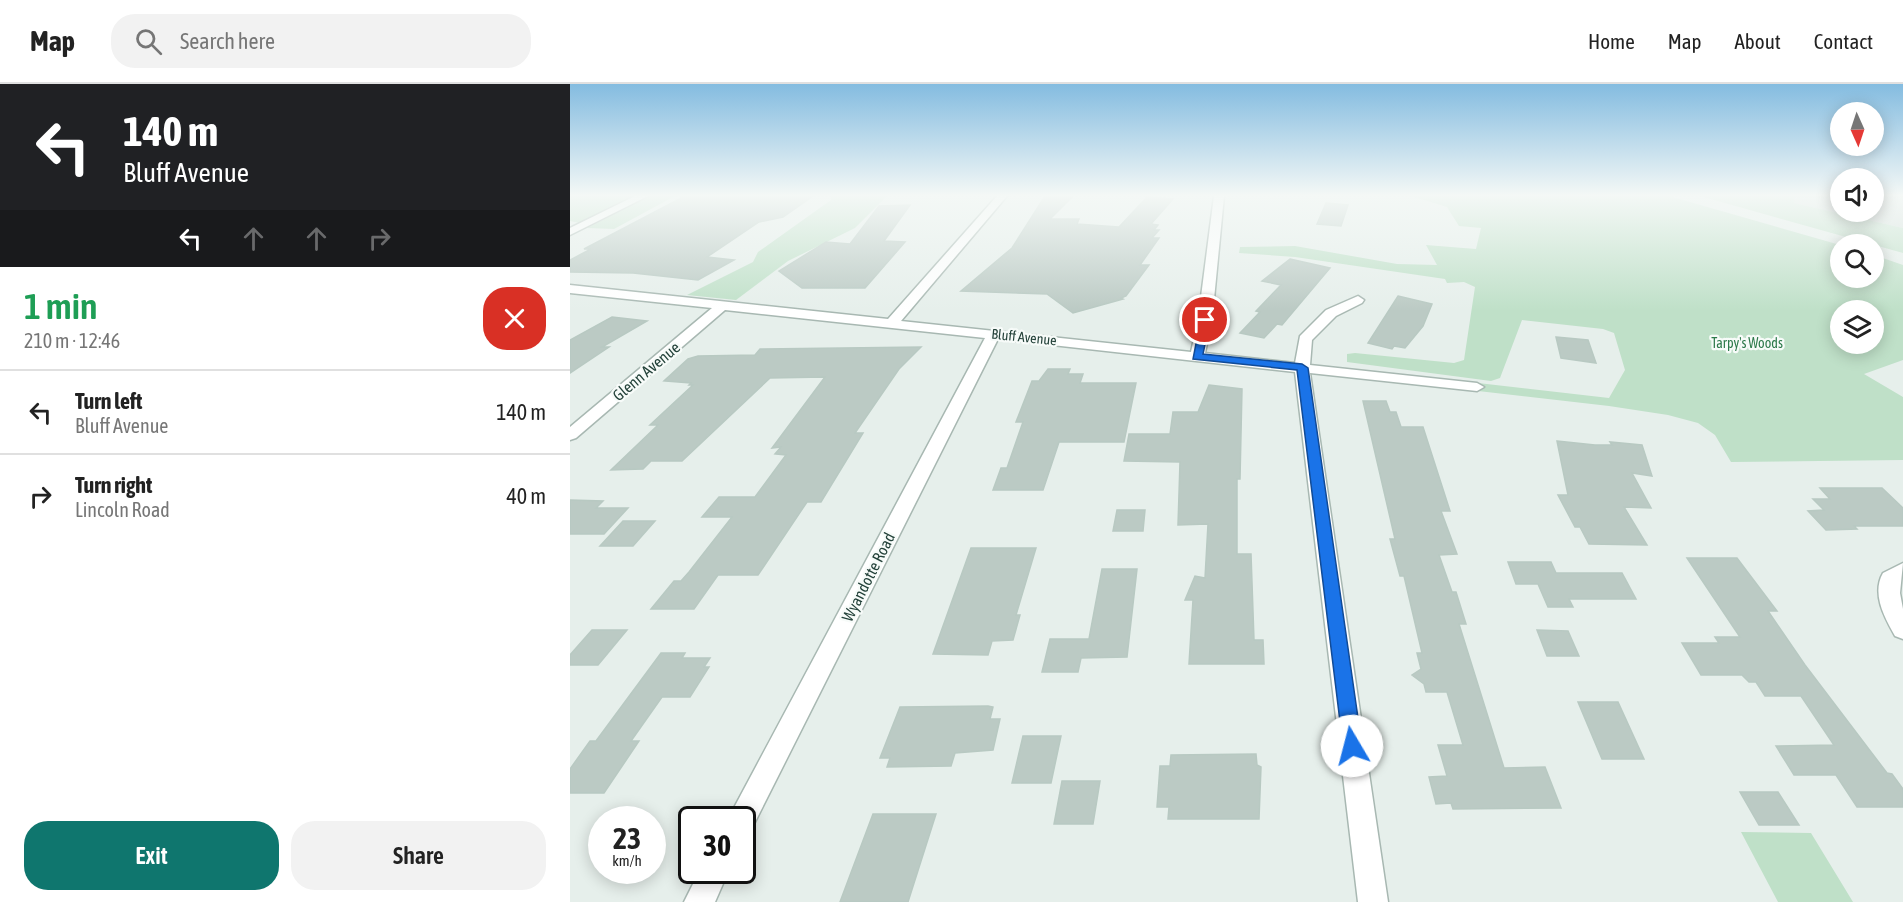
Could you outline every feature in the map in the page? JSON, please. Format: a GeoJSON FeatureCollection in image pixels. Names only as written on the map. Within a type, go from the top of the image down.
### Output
{"type":"FeatureCollection","features":[{"type":"Feature","properties":{"kind":"street"},"geometry":{"type":"LineString","coordinates":[[892,324],[969,234]]}},
{"type":"Feature","properties":{"kind":"street"},"geometry":{"type":"LineString","coordinates":[[1197,356],[1210,281],[1215,234]]}},
{"type":"Feature","properties":{"kind":"street","name":"Bluff Avenue"},"geometry":{"type":"LineString","coordinates":[[570,290],[1477,387]]}},
{"type":"Feature","properties":{"kind":"street"},"geometry":{"type":"LineString","coordinates":[[1358,300],[1331,313],[1305,339],[1302,368],[1373,902]]}},
{"type":"Feature","properties":{"kind":"street","name":"Glenn Avenue"},"geometry":{"type":"LineString","coordinates":[[570,435],[722,306]]}},
{"type":"Feature","properties":{"kind":"street","name":"Wyandotte Road"},"geometry":{"type":"LineString","coordinates":[[749,806],[994,334]]}},
{"type":"Feature","properties":{"kind":"street"},"geometry":{"type":"LineString","coordinates":[[1903,570],[1890,578],[1888,593],[1890,610],[1903,630]]}},
{"type":"Feature","properties":{"kind":"street"},"geometry":{"type":"LineString","coordinates":[[699,902],[708,884]]}},
{"type":"Feature","properties":{"kind":"green space"},"geometry":{"type":"Polygon","coordinates":[[[783,234],[842,234],[788,261],[736,300],[687,295],[753,262],[758,252],[783,234]]]}},
{"type":"Feature","properties":{"kind":"green space","name":"Tarpy's Woods"},"geometry":{"type":"Polygon","coordinates":[[[1480,234],[1802,234],[1830,242],[1830,288],[1884,288],[1884,258],[1903,265],[1903,360],[1864,374],[1903,397],[1903,460],[1731,462],[1715,435],[1698,423],[1668,415],[1609,406],[1478,391],[1478,383],[1609,398],[1625,370],[1614,333],[1603,329],[1522,320],[1500,378],[1491,381],[1347,362],[1347,354],[1355,353],[1454,363],[1464,360],[1475,287],[1464,282],[1447,283],[1445,279],[1295,257],[1239,253],[1240,247],[1295,246],[1397,264],[1437,265],[1426,245],[1476,249],[1480,234]]]}},
{"type":"Feature","properties":{"kind":"green space"},"geometry":{"type":"Polygon","coordinates":[[[1884,234],[1903,234],[1903,253],[1884,248],[1884,234]]]}},
{"type":"Feature","properties":{"kind":"green space"},"geometry":{"type":"Polygon","coordinates":[[[1741,832],[1811,833],[1853,902],[1778,902],[1741,832]]]}},
{"type":"Feature","properties":{"kind":"building"},"geometry":{"type":"Polygon","coordinates":[[[612,234],[741,234],[707,257],[734,260],[698,280],[633,273],[570,272],[570,260],[591,249],[584,249],[612,234]]]}},
{"type":"Feature","properties":{"kind":"building"},"geometry":{"type":"Polygon","coordinates":[[[857,234],[889,234],[884,241],[905,242],[865,288],[802,288],[779,271],[826,242],[850,244],[857,234]]]}},
{"type":"Feature","properties":{"kind":"building"},"geometry":{"type":"Polygon","coordinates":[[[1021,234],[1155,234],[1152,238],[1159,238],[1140,265],[1149,265],[1126,296],[1121,298],[1123,299],[1073,313],[1047,294],[961,291],[1012,248],[1021,234]]]}},
{"type":"Feature","properties":{"kind":"building"},"geometry":{"type":"Polygon","coordinates":[[[1290,259],[1330,268],[1282,325],[1277,324],[1264,338],[1240,333],[1260,312],[1256,311],[1281,285],[1262,281],[1290,259]]]}},
{"type":"Feature","properties":{"kind":"building"},"geometry":{"type":"Polygon","coordinates":[[[1398,296],[1432,304],[1423,326],[1405,348],[1394,346],[1392,349],[1368,343],[1398,296]]]}},
{"type":"Feature","properties":{"kind":"building"},"geometry":{"type":"Polygon","coordinates":[[[612,317],[647,321],[602,347],[609,347],[570,373],[570,340],[612,317]]]}},
{"type":"Feature","properties":{"kind":"building"},"geometry":{"type":"Polygon","coordinates":[[[1556,337],[1588,340],[1596,363],[1561,358],[1556,337]]]}},
{"type":"Feature","properties":{"kind":"building"},"geometry":{"type":"Polygon","coordinates":[[[921,347],[899,369],[855,433],[863,433],[821,502],[807,502],[758,575],[718,575],[694,609],[651,609],[674,581],[681,581],[689,572],[732,517],[702,517],[719,497],[755,497],[786,455],[775,454],[781,447],[772,448],[825,377],[770,378],[682,461],[651,461],[643,469],[611,470],[658,425],[650,425],[693,385],[664,381],[688,359],[698,356],[755,355],[760,349],[921,347]]]}},
{"type":"Feature","properties":{"kind":"building"},"geometry":{"type":"Polygon","coordinates":[[[1048,369],[1070,369],[1068,374],[1083,374],[1080,383],[1136,383],[1124,442],[1059,442],[1043,490],[993,490],[1001,468],[1007,468],[1023,422],[1016,422],[1032,381],[1039,381],[1048,369]]]}},
{"type":"Feature","properties":{"kind":"building"},"geometry":{"type":"Polygon","coordinates":[[[1209,385],[1242,389],[1240,479],[1237,479],[1237,554],[1251,554],[1254,640],[1263,640],[1264,664],[1189,664],[1193,600],[1185,600],[1195,576],[1205,578],[1208,524],[1178,525],[1180,462],[1124,461],[1129,434],[1170,434],[1173,412],[1198,412],[1209,385]]]}},
{"type":"Feature","properties":{"kind":"building"},"geometry":{"type":"Polygon","coordinates":[[[1363,401],[1386,401],[1390,412],[1396,412],[1401,427],[1423,427],[1450,511],[1441,511],[1457,554],[1439,555],[1452,592],[1456,592],[1466,624],[1459,624],[1504,768],[1545,767],[1561,808],[1453,809],[1451,803],[1436,804],[1429,777],[1447,776],[1438,745],[1463,745],[1447,692],[1426,692],[1424,684],[1412,675],[1421,669],[1417,653],[1422,653],[1404,576],[1400,576],[1390,539],[1395,539],[1363,401]]]}},
{"type":"Feature","properties":{"kind":"building"},"geometry":{"type":"Polygon","coordinates":[[[1557,441],[1595,445],[1612,445],[1610,442],[1642,445],[1652,476],[1632,473],[1651,508],[1624,507],[1647,545],[1589,544],[1580,527],[1575,527],[1558,495],[1568,495],[1557,441]]]}},
{"type":"Feature","properties":{"kind":"building"},"geometry":{"type":"Polygon","coordinates":[[[1820,488],[1882,488],[1903,508],[1903,526],[1854,526],[1857,529],[1826,530],[1808,511],[1824,510],[1813,499],[1830,499],[1820,488]]]}},
{"type":"Feature","properties":{"kind":"building"},"geometry":{"type":"Polygon","coordinates":[[[570,500],[603,501],[596,508],[628,508],[604,534],[570,534],[570,500]]]}},
{"type":"Feature","properties":{"kind":"building"},"geometry":{"type":"Polygon","coordinates":[[[1117,510],[1145,510],[1143,531],[1113,531],[1117,510]]]}},
{"type":"Feature","properties":{"kind":"building"},"geometry":{"type":"Polygon","coordinates":[[[623,521],[655,521],[633,546],[600,546],[623,521]]]}},
{"type":"Feature","properties":{"kind":"building"},"geometry":{"type":"Polygon","coordinates":[[[971,548],[1036,548],[1016,615],[1020,615],[1013,640],[992,641],[988,655],[933,654],[971,548]]]}},
{"type":"Feature","properties":{"kind":"building"},"geometry":{"type":"Polygon","coordinates":[[[1687,558],[1737,558],[1777,611],[1768,611],[1805,665],[1887,773],[1892,774],[1903,789],[1903,807],[1857,807],[1836,775],[1794,775],[1776,746],[1834,745],[1801,696],[1765,696],[1756,682],[1749,682],[1742,675],[1701,675],[1682,643],[1719,643],[1715,637],[1740,637],[1687,558]]]}},
{"type":"Feature","properties":{"kind":"building"},"geometry":{"type":"Polygon","coordinates":[[[1508,562],[1551,562],[1556,573],[1622,573],[1636,599],[1569,599],[1573,607],[1548,607],[1538,584],[1516,584],[1508,562]]]}},
{"type":"Feature","properties":{"kind":"building"},"geometry":{"type":"Polygon","coordinates":[[[1102,569],[1137,569],[1127,657],[1081,658],[1078,672],[1042,672],[1050,639],[1089,639],[1102,569]]]}},
{"type":"Feature","properties":{"kind":"building"},"geometry":{"type":"Polygon","coordinates":[[[592,630],[627,630],[598,665],[570,665],[570,655],[592,630]]]}},
{"type":"Feature","properties":{"kind":"building"},"geometry":{"type":"Polygon","coordinates":[[[1537,630],[1568,631],[1579,656],[1547,656],[1537,630]]]}},
{"type":"Feature","properties":{"kind":"building"},"geometry":{"type":"Polygon","coordinates":[[[661,653],[685,653],[682,658],[710,658],[704,667],[709,667],[690,697],[662,697],[631,741],[639,741],[604,793],[570,793],[570,769],[590,741],[596,741],[661,653]]]}},
{"type":"Feature","properties":{"kind":"building"},"geometry":{"type":"Polygon","coordinates":[[[1578,702],[1618,702],[1644,759],[1602,759],[1578,702]]]}},
{"type":"Feature","properties":{"kind":"building"},"geometry":{"type":"Polygon","coordinates":[[[900,707],[993,707],[990,719],[1000,719],[993,750],[955,753],[951,766],[887,767],[890,758],[880,758],[900,707]]]}},
{"type":"Feature","properties":{"kind":"building"},"geometry":{"type":"Polygon","coordinates":[[[1023,736],[1061,736],[1051,783],[1012,783],[1023,736]]]}},
{"type":"Feature","properties":{"kind":"building"},"geometry":{"type":"Polygon","coordinates":[[[1256,754],[1257,765],[1261,767],[1259,819],[1168,819],[1169,807],[1157,807],[1160,766],[1170,766],[1171,755],[1256,754]]]}},
{"type":"Feature","properties":{"kind":"building"},"geometry":{"type":"Polygon","coordinates":[[[1062,781],[1100,781],[1093,824],[1054,824],[1062,781]]]}},
{"type":"Feature","properties":{"kind":"building"},"geometry":{"type":"Polygon","coordinates":[[[1740,792],[1778,792],[1799,825],[1759,825],[1740,792]]]}},
{"type":"Feature","properties":{"kind":"building"},"geometry":{"type":"Polygon","coordinates":[[[873,814],[936,814],[908,902],[840,902],[873,814]]]}},
{"type":"Feature","properties":{"kind":"route"},"geometry":{"type":"LineString","coordinates":[[1205,320],[1197,356],[1302,368],[1352,746]]}}]}
